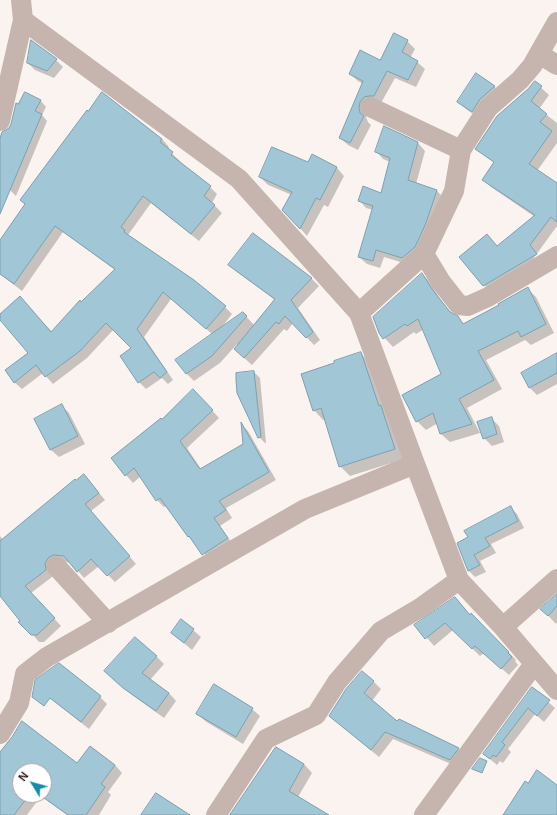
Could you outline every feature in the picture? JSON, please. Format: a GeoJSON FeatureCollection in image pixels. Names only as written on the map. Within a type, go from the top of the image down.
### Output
{"type":"FeatureCollection","features":[{"type":"Feature","properties":{"kind":"street"},"geometry":{"type":"LineString","coordinates":[[0,121],[23,20],[21,0]]}},
{"type":"Feature","properties":{"kind":"street"},"geometry":{"type":"LineString","coordinates":[[23,20],[239,179],[359,313],[460,580],[503,626],[557,690]]}},
{"type":"Feature","properties":{"kind":"street"},"geometry":{"type":"LineString","coordinates":[[359,313],[424,254],[454,191],[461,150],[488,108],[520,80],[532,66],[557,22]]}},
{"type":"Feature","properties":{"kind":"street"},"geometry":{"type":"LineString","coordinates":[[539,54],[557,65]]}},
{"type":"Feature","properties":{"kind":"street"},"geometry":{"type":"LineString","coordinates":[[370,107],[461,150]]}},
{"type":"Feature","properties":{"kind":"street"},"geometry":{"type":"LineString","coordinates":[[424,254],[441,282],[459,305],[468,306],[488,297],[557,256]]}},
{"type":"Feature","properties":{"kind":"street"},"geometry":{"type":"LineString","coordinates":[[0,734],[19,703],[25,674],[47,657],[305,509],[415,464]]}},
{"type":"Feature","properties":{"kind":"street"},"geometry":{"type":"LineString","coordinates":[[56,566],[108,623]]}},
{"type":"Feature","properties":{"kind":"street"},"geometry":{"type":"LineString","coordinates":[[503,626],[557,579]]}},
{"type":"Feature","properties":{"kind":"street"},"geometry":{"type":"LineString","coordinates":[[216,815],[266,739],[316,715],[337,682],[381,632],[420,608],[460,580]]}},
{"type":"Feature","properties":{"kind":"street"},"geometry":{"type":"LineString","coordinates":[[424,815],[534,664]]}},
{"type":"Feature","properties":{"kind":"building"},"geometry":{"type":"Polygon","coordinates":[[[394,33],[408,40],[402,52],[418,61],[408,80],[387,71],[374,96],[364,97],[360,102],[360,113],[364,116],[350,143],[339,138],[363,81],[349,74],[360,50],[380,60],[394,33]]]}},
{"type":"Feature","properties":{"kind":"building"},"geometry":{"type":"Polygon","coordinates":[[[31,40],[57,59],[47,71],[27,63],[31,40]]]}},
{"type":"Feature","properties":{"kind":"building"},"geometry":{"type":"Polygon","coordinates":[[[476,73],[495,86],[480,99],[472,112],[457,102],[476,73]]]}},
{"type":"Feature","properties":{"kind":"building"},"geometry":{"type":"Polygon","coordinates":[[[535,81],[542,86],[531,101],[547,114],[540,122],[552,131],[529,164],[557,183],[557,222],[551,217],[530,245],[537,254],[483,286],[459,257],[487,234],[497,246],[535,215],[482,180],[494,162],[475,149],[497,116],[535,81]]]}},
{"type":"Feature","properties":{"kind":"building"},"geometry":{"type":"Polygon","coordinates":[[[25,92],[41,100],[35,111],[42,114],[0,214],[0,138],[2,132],[9,128],[16,103],[18,104],[25,92]]]}},
{"type":"Feature","properties":{"kind":"building"},"geometry":{"type":"Polygon","coordinates":[[[102,92],[162,139],[160,142],[173,152],[171,155],[211,186],[204,196],[215,205],[191,234],[143,196],[121,227],[125,230],[124,232],[194,280],[226,306],[206,329],[163,292],[137,329],[167,372],[160,378],[154,372],[138,383],[120,356],[131,348],[106,323],[80,351],[45,377],[36,365],[14,383],[5,370],[28,353],[0,320],[0,314],[20,296],[51,332],[80,300],[81,302],[115,269],[55,226],[14,284],[0,274],[0,240],[25,204],[20,200],[102,92]]]}},
{"type":"Feature","properties":{"kind":"building"},"geometry":{"type":"Polygon","coordinates":[[[384,126],[418,142],[408,180],[437,190],[426,223],[415,247],[402,258],[376,250],[373,261],[358,257],[373,206],[358,201],[363,186],[381,193],[390,158],[375,152],[384,126]]]}},
{"type":"Feature","properties":{"kind":"building"},"geometry":{"type":"Polygon","coordinates":[[[272,147],[308,162],[312,154],[337,167],[320,200],[316,198],[300,229],[282,210],[292,192],[259,177],[272,147]]]}},
{"type":"Feature","properties":{"kind":"building"},"geometry":{"type":"Polygon","coordinates":[[[253,233],[312,278],[291,300],[313,332],[306,338],[285,316],[279,324],[276,322],[244,358],[234,349],[275,299],[228,265],[253,233]]]}},
{"type":"Feature","properties":{"kind":"building"},"geometry":{"type":"Polygon","coordinates":[[[422,273],[432,289],[450,312],[458,316],[463,324],[499,305],[498,304],[528,287],[546,324],[521,337],[518,331],[478,351],[494,380],[459,399],[472,424],[440,434],[433,413],[416,422],[402,395],[441,374],[418,319],[407,326],[405,324],[383,339],[373,317],[422,273]]]}},
{"type":"Feature","properties":{"kind":"building"},"geometry":{"type":"Polygon","coordinates":[[[243,312],[247,316],[212,356],[186,374],[175,360],[243,312]]]}},
{"type":"Feature","properties":{"kind":"building"},"geometry":{"type":"Polygon","coordinates":[[[361,352],[379,406],[381,405],[395,449],[339,467],[321,408],[313,411],[301,374],[361,352]]]}},
{"type":"Feature","properties":{"kind":"building"},"geometry":{"type":"Polygon","coordinates":[[[557,353],[557,373],[529,388],[521,373],[557,353]]]}},
{"type":"Feature","properties":{"kind":"building"},"geometry":{"type":"Polygon","coordinates":[[[254,371],[261,437],[258,438],[237,393],[236,380],[236,373],[254,371]]]}},
{"type":"Feature","properties":{"kind":"building"},"geometry":{"type":"Polygon","coordinates":[[[193,389],[213,410],[180,441],[200,469],[243,444],[241,422],[269,472],[219,501],[226,510],[214,518],[228,538],[202,555],[160,498],[156,501],[134,468],[125,476],[111,458],[161,418],[162,419],[193,389]]]}},
{"type":"Feature","properties":{"kind":"building"},"geometry":{"type":"Polygon","coordinates":[[[62,404],[78,436],[50,450],[34,419],[62,404]]]}},
{"type":"Feature","properties":{"kind":"building"},"geometry":{"type":"Polygon","coordinates":[[[492,417],[497,434],[483,439],[477,422],[492,417]]]}},
{"type":"Feature","properties":{"kind":"building"},"geometry":{"type":"Polygon","coordinates":[[[84,474],[99,493],[85,504],[130,556],[107,576],[91,559],[77,572],[64,556],[54,555],[49,557],[45,563],[46,570],[25,586],[55,618],[37,635],[31,635],[18,622],[20,621],[0,596],[0,541],[75,479],[76,480],[84,474]]]}},
{"type":"Feature","properties":{"kind":"building"},"geometry":{"type":"Polygon","coordinates":[[[511,506],[518,521],[485,538],[490,546],[474,555],[480,565],[468,571],[457,543],[468,537],[464,531],[511,506]]]}},
{"type":"Feature","properties":{"kind":"building"},"geometry":{"type":"Polygon","coordinates":[[[557,594],[557,606],[548,616],[540,609],[557,594]]]}},
{"type":"Feature","properties":{"kind":"building"},"geometry":{"type":"Polygon","coordinates":[[[455,597],[470,615],[471,613],[509,652],[508,653],[512,657],[501,669],[475,646],[472,649],[445,623],[425,639],[414,625],[455,597]]]}},
{"type":"Feature","properties":{"kind":"building"},"geometry":{"type":"Polygon","coordinates":[[[181,619],[194,629],[184,643],[171,633],[181,619]]]}},
{"type":"Feature","properties":{"kind":"building"},"geometry":{"type":"Polygon","coordinates":[[[135,637],[157,656],[142,673],[169,693],[156,711],[123,688],[104,671],[135,637]]]}},
{"type":"Feature","properties":{"kind":"building"},"geometry":{"type":"Polygon","coordinates":[[[59,663],[101,696],[81,722],[50,698],[44,706],[32,697],[35,680],[59,663]]]}},
{"type":"Feature","properties":{"kind":"building"},"geometry":{"type":"Polygon","coordinates":[[[362,671],[374,681],[364,693],[397,721],[399,719],[459,748],[450,760],[385,732],[371,750],[329,716],[346,689],[362,671]]]}},
{"type":"Feature","properties":{"kind":"building"},"geometry":{"type":"Polygon","coordinates":[[[214,684],[253,708],[236,737],[196,714],[214,684]]]}},
{"type":"Feature","properties":{"kind":"building"},"geometry":{"type":"Polygon","coordinates":[[[532,687],[550,700],[537,716],[528,708],[502,742],[505,745],[496,757],[493,755],[490,759],[483,754],[532,687]]]}},
{"type":"Feature","properties":{"kind":"building"},"geometry":{"type":"Polygon","coordinates":[[[22,721],[77,763],[90,746],[115,765],[101,784],[105,787],[86,815],[68,815],[51,803],[52,763],[12,763],[12,803],[23,803],[14,815],[0,815],[0,752],[22,721]]]}},
{"type":"Feature","properties":{"kind":"building"},"geometry":{"type":"Polygon","coordinates":[[[276,747],[304,764],[289,791],[329,815],[230,815],[276,747]]]}},
{"type":"Feature","properties":{"kind":"building"},"geometry":{"type":"Polygon","coordinates":[[[480,758],[487,761],[482,773],[472,769],[480,758]]]}},
{"type":"Feature","properties":{"kind":"building"},"geometry":{"type":"Polygon","coordinates":[[[537,770],[557,785],[557,815],[503,815],[525,781],[528,783],[537,770]]]}},
{"type":"Feature","properties":{"kind":"building"},"geometry":{"type":"Polygon","coordinates":[[[156,793],[190,815],[141,815],[156,793]]]}}]}
